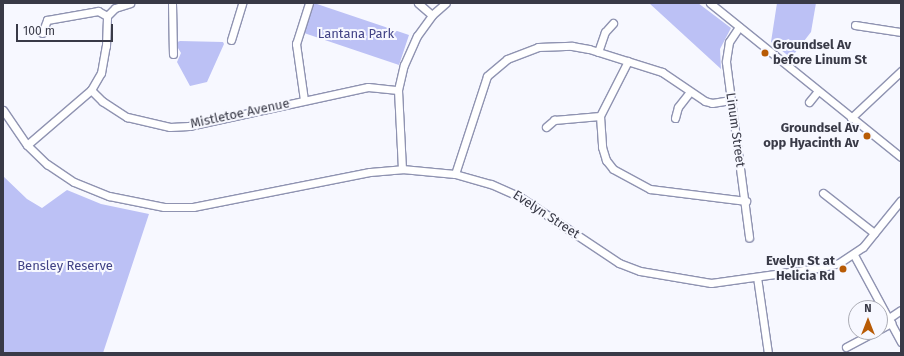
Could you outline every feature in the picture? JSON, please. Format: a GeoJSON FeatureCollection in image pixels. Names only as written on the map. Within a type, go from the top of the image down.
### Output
{"type":"FeatureCollection","features":[{"type":"Feature","properties":{"kind":"street"},"geometry":{"type":"LineString","coordinates":[[28,145],[91,90],[101,73],[106,46],[107,16],[115,8],[130,3]]}},
{"type":"Feature","properties":{"kind":"street"},"geometry":{"type":"LineString","coordinates":[[172,3],[173,54]]}},
{"type":"Feature","properties":{"kind":"street"},"geometry":{"type":"LineString","coordinates":[[231,40],[242,3]]}},
{"type":"Feature","properties":{"kind":"street"},"geometry":{"type":"LineString","coordinates":[[304,100],[296,44],[309,3]]}},
{"type":"Feature","properties":{"kind":"street"},"geometry":{"type":"LineString","coordinates":[[418,3],[432,15]]}},
{"type":"Feature","properties":{"kind":"street"},"geometry":{"type":"LineString","coordinates":[[402,169],[398,90],[412,44],[432,15],[446,3]]}},
{"type":"Feature","properties":{"kind":"street"},"geometry":{"type":"LineString","coordinates":[[710,3],[901,157]]}},
{"type":"Feature","properties":{"kind":"street"},"geometry":{"type":"LineString","coordinates":[[42,33],[47,20],[98,11],[107,16]]}},
{"type":"Feature","properties":{"kind":"street"},"geometry":{"type":"LineString","coordinates":[[598,52],[605,32],[613,22]]}},
{"type":"Feature","properties":{"kind":"street"},"geometry":{"type":"LineString","coordinates":[[855,25],[901,32]]}},
{"type":"Feature","properties":{"kind":"street","name":"Linum Street"},"geometry":{"type":"LineString","coordinates":[[739,27],[729,42],[726,55],[746,201],[749,237]]}},
{"type":"Feature","properties":{"kind":"street"},"geometry":{"type":"LineString","coordinates":[[455,174],[488,76],[500,64],[538,47],[572,46],[598,52],[662,72],[678,81],[690,93],[712,103],[731,100]]}},
{"type":"Feature","properties":{"kind":"street"},"geometry":{"type":"LineString","coordinates":[[628,61],[600,116],[602,147],[606,160],[613,169],[639,185],[710,199],[746,201]]}},
{"type":"Feature","properties":{"kind":"street"},"geometry":{"type":"LineString","coordinates":[[851,118],[901,71]]}},
{"type":"Feature","properties":{"kind":"street","name":"Mistletoe Avenue"},"geometry":{"type":"LineString","coordinates":[[91,90],[102,101],[127,117],[170,127],[189,126],[368,87],[398,90]]}},
{"type":"Feature","properties":{"kind":"street"},"geometry":{"type":"LineString","coordinates":[[809,102],[818,91]]}},
{"type":"Feature","properties":{"kind":"street"},"geometry":{"type":"LineString","coordinates":[[675,118],[678,107],[690,93]]}},
{"type":"Feature","properties":{"kind":"street","name":"Evelyn Street"},"geometry":{"type":"LineString","coordinates":[[3,110],[28,145],[54,169],[90,189],[116,198],[164,207],[204,206],[360,173],[402,169],[455,174],[491,184],[520,197],[601,253],[629,267],[711,283],[828,266],[854,255],[901,200]]}},
{"type":"Feature","properties":{"kind":"street"},"geometry":{"type":"LineString","coordinates":[[546,127],[554,120],[600,116]]}},
{"type":"Feature","properties":{"kind":"street"},"geometry":{"type":"LineString","coordinates":[[823,193],[874,233]]}},
{"type":"Feature","properties":{"kind":"street"},"geometry":{"type":"LineString","coordinates":[[854,255],[901,342]]}},
{"type":"Feature","properties":{"kind":"street"},"geometry":{"type":"LineString","coordinates":[[757,277],[768,353]]}},
{"type":"Feature","properties":{"kind":"street"},"geometry":{"type":"LineString","coordinates":[[890,320],[901,310]]}},
{"type":"Feature","properties":{"kind":"street"},"geometry":{"type":"LineString","coordinates":[[846,347],[859,340]]}},
{"type":"Feature","properties":{"kind":"green space","name":"Lantana Park"},"geometry":{"type":"Polygon","coordinates":[[[314,3],[409,35],[399,65],[304,33],[314,3]]]}},
{"type":"Feature","properties":{"kind":"green space"},"geometry":{"type":"Polygon","coordinates":[[[649,3],[698,3],[731,28],[720,49],[721,69],[649,3]]]}},
{"type":"Feature","properties":{"kind":"green space"},"geometry":{"type":"Polygon","coordinates":[[[777,3],[816,3],[811,32],[791,58],[771,42],[777,3]]]}},
{"type":"Feature","properties":{"kind":"green space"},"geometry":{"type":"Polygon","coordinates":[[[180,41],[223,42],[224,44],[207,82],[190,86],[177,62],[181,53],[175,43],[180,41]]]}},
{"type":"Feature","properties":{"kind":"green space","name":"Bensley Reserve"},"geometry":{"type":"Polygon","coordinates":[[[3,176],[27,199],[42,208],[67,190],[101,204],[149,214],[103,353],[3,353],[3,176]]]}},
{"type":"Feature","properties":{"kind":"place","name":"Groundsel Av before Linum St"},"geometry":{"type":"Point","coordinates":[765,53]}},
{"type":"Feature","properties":{"kind":"place","name":"Groundsel Av opp Hyacinth Av"},"geometry":{"type":"Point","coordinates":[867,136]}},
{"type":"Feature","properties":{"kind":"place","name":"Evelyn St at Helicia Rd"},"geometry":{"type":"Point","coordinates":[843,269]}}]}
